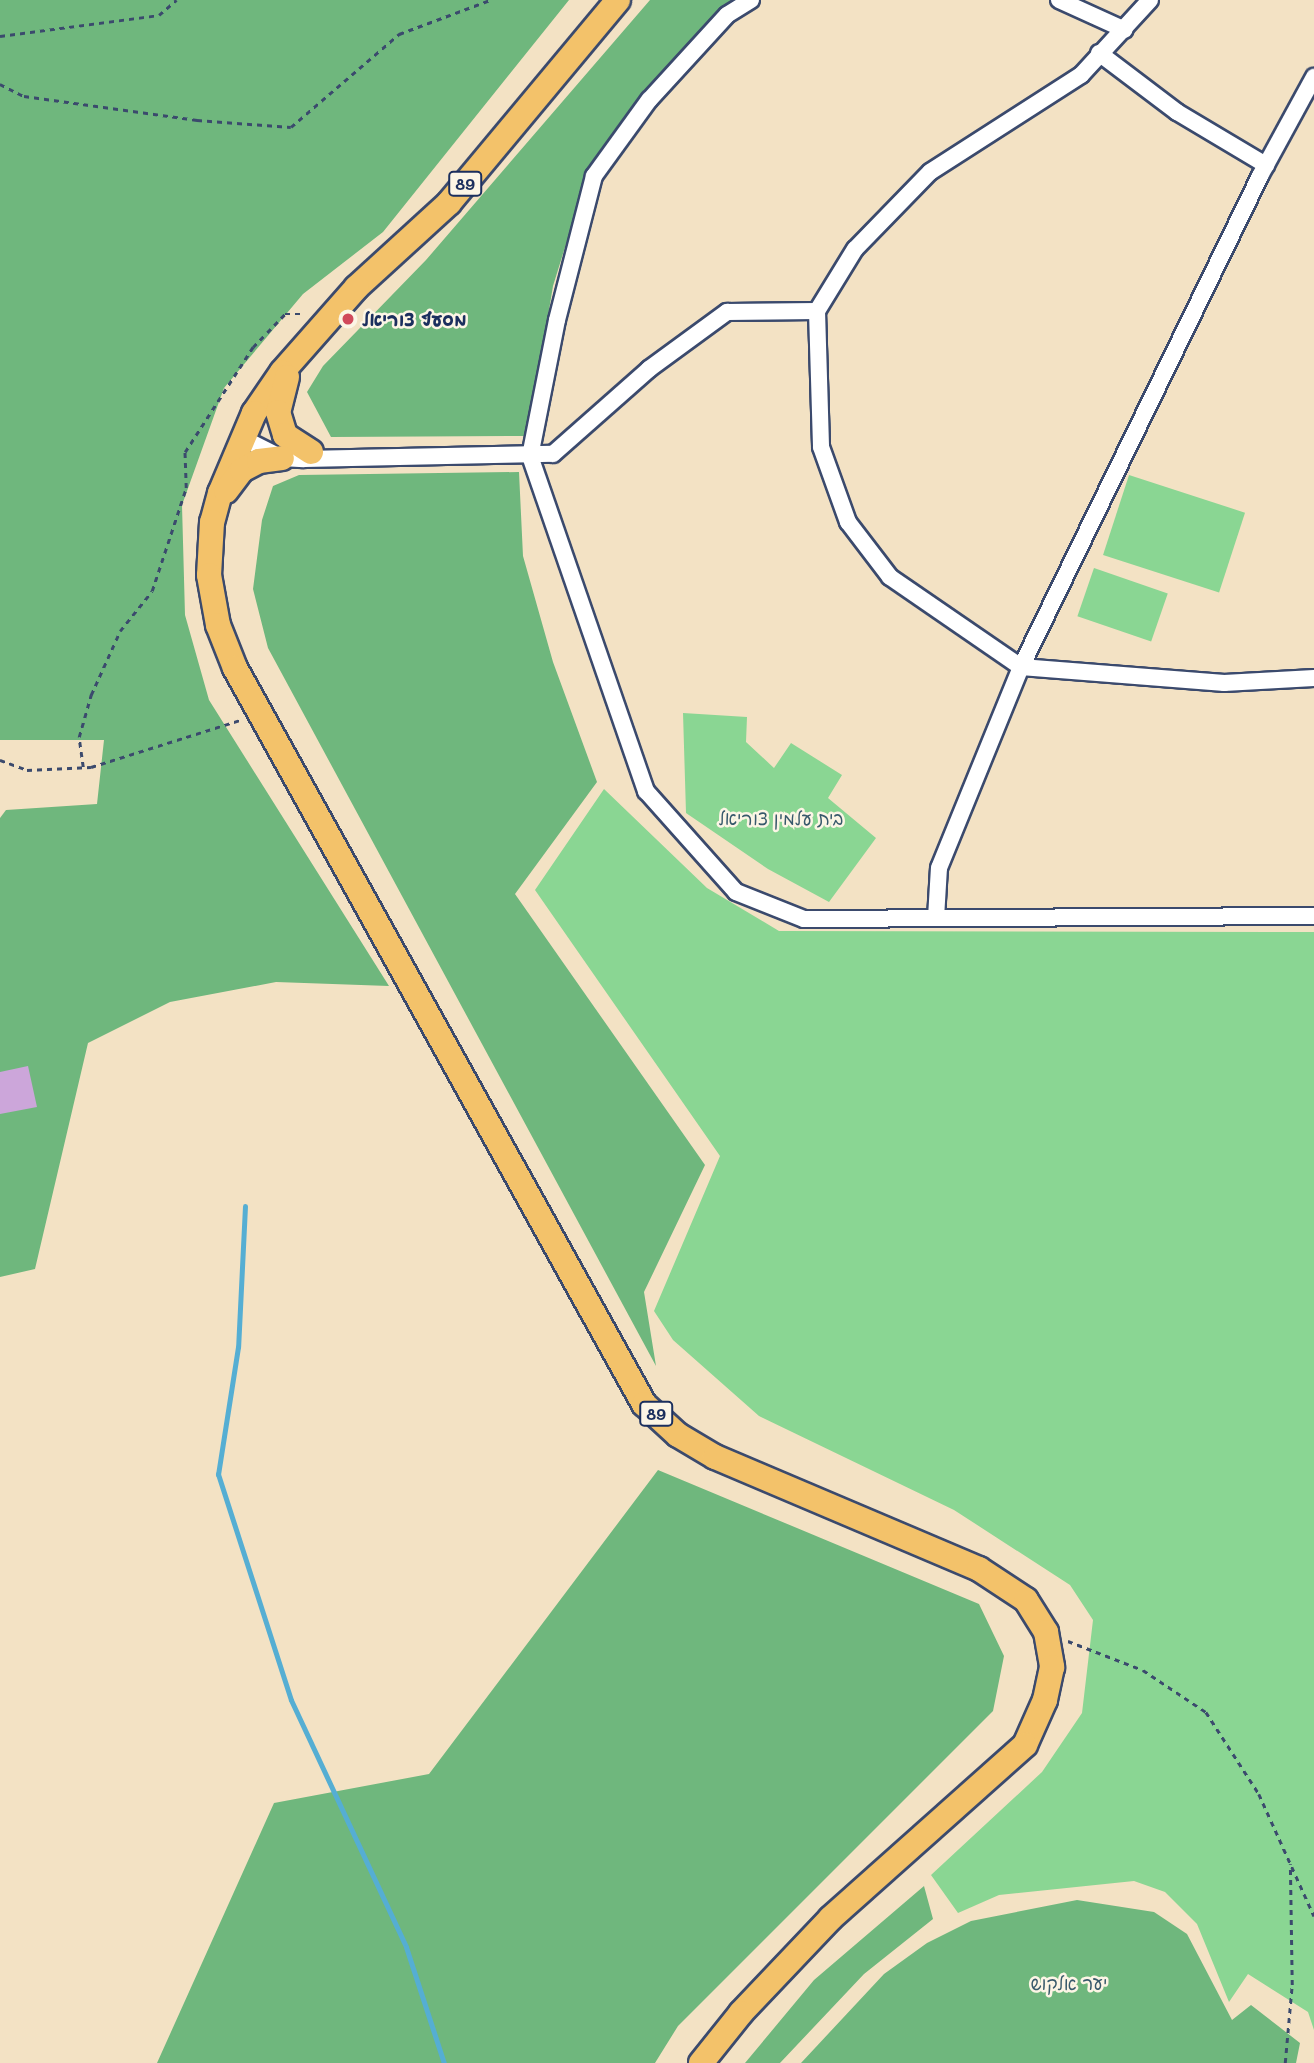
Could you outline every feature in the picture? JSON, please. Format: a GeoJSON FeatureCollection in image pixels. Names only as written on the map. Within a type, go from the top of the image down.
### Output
{"type":"FeatureCollection","features":[{"type":"Feature","properties":{"kind":"highway","name":"89"},"geometry":{"type":"LineString","coordinates":[[618,0],[449,204],[322,326],[297,354],[254,413],[218,503],[209,575],[218,625],[235,668],[645,1404],[678,1435],[715,1457],[979,1569],[1026,1600],[1046,1632],[1052,1667],[1045,1700],[1025,1745],[831,1918],[741,2013],[701,2063]]}},
{"type":"Feature","properties":{"kind":"highway"},"geometry":{"type":"LineString","coordinates":[[297,354],[280,392],[278,412],[285,435],[322,454]]}},
{"type":"Feature","properties":{"kind":"highway"},"geometry":{"type":"LineString","coordinates":[[218,503],[242,470],[259,461],[282,458]]}},
{"type":"Feature","properties":{"kind":"street"},"geometry":{"type":"LineString","coordinates":[[751,0],[727,15],[649,100],[594,176],[557,320],[530,456],[646,791],[736,892],[804,919],[1314,916]]}},
{"type":"Feature","properties":{"kind":"street"},"geometry":{"type":"LineString","coordinates":[[1059,0],[1125,30]]}},
{"type":"Feature","properties":{"kind":"street"},"geometry":{"type":"LineString","coordinates":[[1150,0],[1125,30],[1099,52],[1081,75],[930,172],[855,248],[817,311],[821,447],[848,522],[890,577],[1021,667],[1224,683],[1314,678]]}},
{"type":"Feature","properties":{"kind":"street"},"geometry":{"type":"LineString","coordinates":[[1099,52],[1177,112],[1266,165]]}},
{"type":"Feature","properties":{"kind":"street"},"geometry":{"type":"LineString","coordinates":[[936,918],[939,868],[1021,667],[1266,165],[1314,77]]}},
{"type":"Feature","properties":{"kind":"street"},"geometry":{"type":"LineString","coordinates":[[242,438],[282,458],[322,454],[553,454],[649,369],[727,312],[817,311]]}},
{"type":"Feature","properties":{"kind":"street"},"geometry":{"type":"LineString","coordinates":[[242,438],[322,454]]}},
{"type":"Feature","properties":{"kind":"path"},"geometry":{"type":"LineString","coordinates":[[0,36],[159,15],[176,0]]}},
{"type":"Feature","properties":{"kind":"path"},"geometry":{"type":"LineString","coordinates":[[0,84],[24,96],[197,120],[291,127],[399,34],[490,0]]}},
{"type":"Feature","properties":{"kind":"path"},"geometry":{"type":"LineString","coordinates":[[83,767],[79,737],[91,695],[120,631],[152,591],[186,488],[185,452],[253,347],[285,314],[305,313],[322,326]]}},
{"type":"Feature","properties":{"kind":"path"},"geometry":{"type":"LineString","coordinates":[[0,760],[27,770],[83,767],[261,714]]}},
{"type":"Feature","properties":{"kind":"path"},"geometry":{"type":"LineString","coordinates":[[1046,1632],[1143,1670],[1206,1712],[1259,1794],[1314,1916]]}},
{"type":"Feature","properties":{"kind":"path"},"geometry":{"type":"LineString","coordinates":[[1285,2063],[1292,1985],[1290,1860]]}},
{"type":"Feature","properties":{"kind":"green space"},"geometry":{"type":"Polygon","coordinates":[[[0,0],[569,0],[383,232],[303,294],[224,388],[182,505],[185,615],[209,700],[389,986],[276,982],[170,1002],[88,1043],[35,1269],[0,1277],[0,818],[6,810],[97,804],[104,740],[0,740],[0,0]]]}},
{"type":"Feature","properties":{"kind":"green space"},"geometry":{"type":"Polygon","coordinates":[[[650,0],[733,0],[646,89],[575,215],[553,286],[528,436],[331,437],[307,392],[323,366],[426,260],[650,0]]]}},
{"type":"Feature","properties":{"kind":"green space"},"geometry":{"type":"Polygon","coordinates":[[[519,472],[523,556],[553,662],[597,782],[515,894],[705,1165],[644,1292],[656,1366],[268,648],[253,589],[262,520],[273,486],[299,475],[519,472]]]}},
{"type":"Feature","properties":{"kind":"green space"},"geometry":{"type":"Polygon","coordinates":[[[1129,475],[1245,513],[1219,593],[1103,555],[1129,475]]]}},
{"type":"Feature","properties":{"kind":"green space"},"geometry":{"type":"Polygon","coordinates":[[[1094,568],[1168,593],[1151,642],[1077,616],[1094,568]]]}},
{"type":"Feature","properties":{"kind":"green space","name":"בית עלמין צוריאל"},"geometry":{"type":"Polygon","coordinates":[[[683,713],[747,717],[746,742],[774,768],[791,743],[842,775],[828,798],[876,838],[829,902],[768,869],[686,813],[683,713]]]}},
{"type":"Feature","properties":{"kind":"green space"},"geometry":{"type":"Polygon","coordinates":[[[604,789],[707,888],[779,931],[1314,932],[1314,2030],[1308,2012],[1248,1974],[1229,2002],[1197,1924],[1165,1892],[1134,1881],[999,1895],[958,1913],[931,1875],[1042,1772],[1082,1713],[1093,1620],[1070,1585],[954,1510],[759,1416],[673,1340],[654,1311],[720,1156],[535,890],[604,789]]]}},
{"type":"Feature","properties":{"kind":"green space"},"geometry":{"type":"Polygon","coordinates":[[[658,1470],[979,1604],[1004,1656],[993,1711],[678,2026],[655,2063],[157,2063],[274,1803],[429,1774],[658,1470]]]}},
{"type":"Feature","properties":{"kind":"green space"},"geometry":{"type":"Polygon","coordinates":[[[924,1886],[933,1919],[864,1974],[780,2063],[745,2063],[814,1980],[924,1886]]]}},
{"type":"Feature","properties":{"kind":"green space","name":"יער אלקוש"},"geometry":{"type":"Polygon","coordinates":[[[1077,1900],[1154,1912],[1187,1934],[1232,2020],[1251,2005],[1300,2043],[1296,2063],[801,2063],[884,1974],[927,1943],[971,1921],[1077,1900]]]}},
{"type":"Feature","properties":{"kind":"building"},"geometry":{"type":"Polygon","coordinates":[[[28,1066],[37,1107],[0,1114],[0,1072],[28,1066]]]}},
{"type":"Feature","properties":{"kind":"waterway"},"geometry":{"type":"LineString","coordinates":[[245,1206],[238,1347],[218,1474],[291,1700],[406,1947],[444,2063]]}},
{"type":"Feature","properties":{"kind":"place","name":"מסעף צוריאל"},"geometry":{"type":"Point","coordinates":[348,319]}}]}
